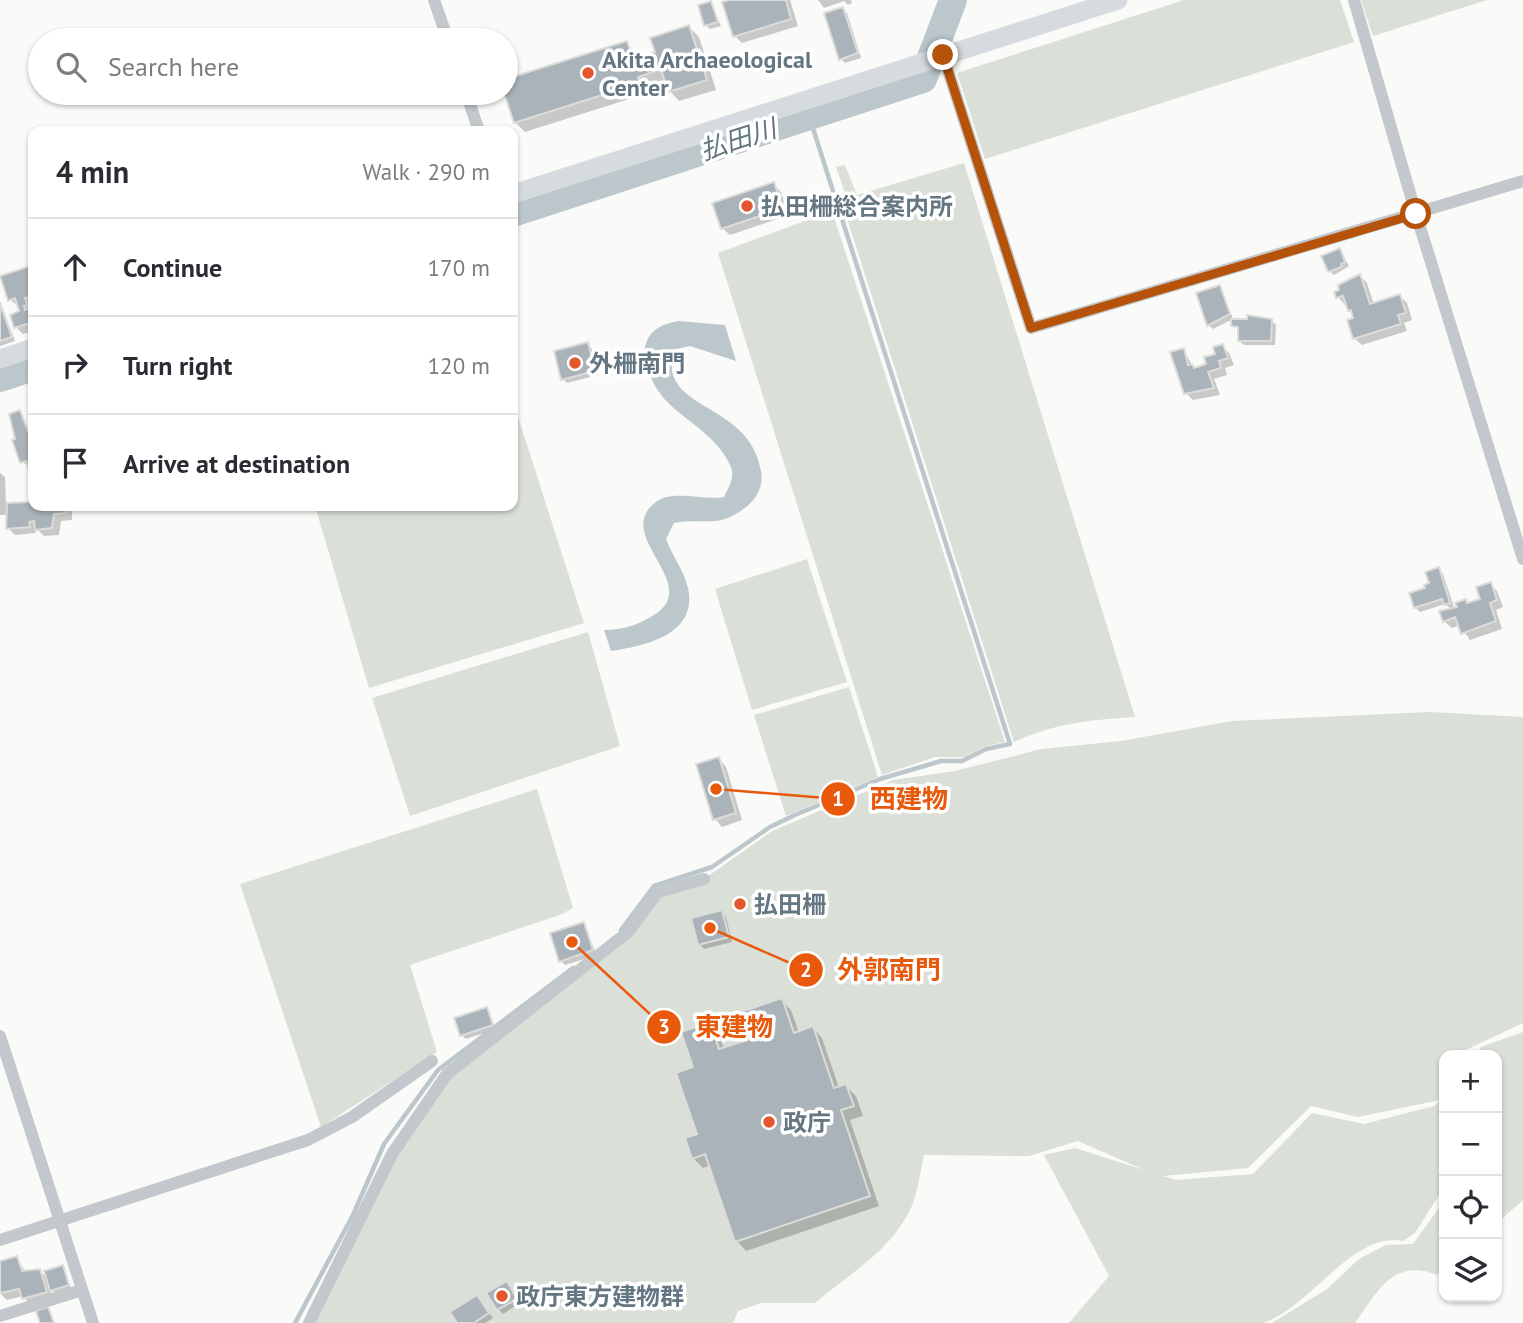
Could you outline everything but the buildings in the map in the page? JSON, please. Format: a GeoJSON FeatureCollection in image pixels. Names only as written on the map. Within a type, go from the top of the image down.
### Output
{"type":"FeatureCollection","features":[{"type":"Feature","properties":{"kind":"main road"},"geometry":{"type":"LineString","coordinates":[[518,192],[1118,0]]}},
{"type":"Feature","properties":{"kind":"main road"},"geometry":{"type":"LineString","coordinates":[[0,359],[28,350]]}},
{"type":"Feature","properties":{"kind":"street"},"geometry":{"type":"LineString","coordinates":[[434,0],[444,28]]}},
{"type":"Feature","properties":{"kind":"street"},"geometry":{"type":"LineString","coordinates":[[1354,0],[1416,214],[1523,559]]}},
{"type":"Feature","properties":{"kind":"street"},"geometry":{"type":"LineString","coordinates":[[936,57],[1031,328],[1523,181]]}},
{"type":"Feature","properties":{"kind":"street"},"geometry":{"type":"LineString","coordinates":[[470,105],[477,126]]}},
{"type":"Feature","properties":{"kind":"street"},"geometry":{"type":"LineString","coordinates":[[309,1323],[392,1154],[447,1074],[628,932],[657,892],[704,880]]}},
{"type":"Feature","properties":{"kind":"street"},"geometry":{"type":"LineString","coordinates":[[0,1037],[93,1323]]}},
{"type":"Feature","properties":{"kind":"street"},"geometry":{"type":"LineString","coordinates":[[0,1240],[308,1140],[364,1110],[432,1061]]}},
{"type":"Feature","properties":{"kind":"street"},"geometry":{"type":"LineString","coordinates":[[0,1316],[82,1290]]}},
{"type":"Feature","properties":{"kind":"shaded area"},"geometry":{"type":"Polygon","coordinates":[[[1184,0],[1340,0],[1354,42],[985,159],[957,73],[1184,0]]]}},
{"type":"Feature","properties":{"kind":"shaded area"},"geometry":{"type":"Polygon","coordinates":[[[1361,0],[1487,0],[1373,36],[1361,0]]]}},
{"type":"Feature","properties":{"kind":"shaded area"},"geometry":{"type":"Polygon","coordinates":[[[964,163],[1135,717],[1073,724],[1044,730],[1014,742],[844,209],[850,208],[836,167],[845,165],[857,195],[964,163]]]}},
{"type":"Feature","properties":{"kind":"shaded area"},"geometry":{"type":"Polygon","coordinates":[[[832,211],[1005,742],[986,746],[964,757],[935,757],[882,775],[718,253],[832,211]]]}},
{"type":"Feature","properties":{"kind":"shaded area"},"geometry":{"type":"Polygon","coordinates":[[[679,321],[725,325],[736,361],[690,346],[676,349],[672,372],[680,387],[690,397],[732,424],[745,436],[755,451],[761,471],[761,486],[755,498],[745,508],[725,519],[674,523],[666,539],[688,588],[689,604],[685,617],[677,627],[653,641],[611,651],[604,630],[624,628],[642,622],[667,603],[669,589],[644,529],[645,515],[656,502],[671,496],[724,497],[732,478],[731,467],[724,454],[664,399],[647,366],[645,355],[649,337],[666,324],[679,321]]]}},
{"type":"Feature","properties":{"kind":"shaded area"},"geometry":{"type":"Polygon","coordinates":[[[518,417],[584,623],[369,688],[316,511],[518,511],[518,417]]]}},
{"type":"Feature","properties":{"kind":"shaded area"},"geometry":{"type":"Polygon","coordinates":[[[807,559],[847,682],[752,710],[715,589],[807,559]]]}},
{"type":"Feature","properties":{"kind":"shaded area"},"geometry":{"type":"Polygon","coordinates":[[[588,632],[620,746],[410,816],[372,698],[588,632]]]}},
{"type":"Feature","properties":{"kind":"shaded area"},"geometry":{"type":"Polygon","coordinates":[[[849,687],[878,777],[786,816],[754,715],[849,687]]]}},
{"type":"Feature","properties":{"kind":"shaded area"},"geometry":{"type":"Polygon","coordinates":[[[1430,712],[1523,717],[1523,1023],[1466,1050],[1439,1050],[1439,1100],[1358,1117],[1311,1106],[1248,1168],[1163,1176],[1176,1180],[1253,1174],[1312,1113],[1364,1124],[1434,1106],[1439,1102],[1439,1195],[1415,1233],[1403,1241],[1385,1241],[1367,1247],[1349,1258],[1298,1302],[1263,1323],[1069,1323],[1109,1276],[1044,1155],[1075,1148],[1144,1170],[1078,1141],[1029,1156],[924,1155],[911,1208],[892,1237],[869,1260],[815,1303],[761,1303],[738,1311],[733,1323],[309,1323],[392,1154],[447,1074],[628,932],[658,892],[704,879],[772,831],[893,780],[955,771],[1041,749],[1121,741],[1232,721],[1430,712]]]}},
{"type":"Feature","properties":{"kind":"shaded area"},"geometry":{"type":"Polygon","coordinates":[[[537,789],[573,908],[560,915],[410,965],[437,1052],[321,1127],[240,884],[537,789]]]}},
{"type":"Feature","properties":{"kind":"shaded area"},"geometry":{"type":"Polygon","coordinates":[[[1523,1032],[1523,1200],[1502,1219],[1502,1050],[1479,1050],[1523,1032]]]}},
{"type":"Feature","properties":{"kind":"shaded area"},"geometry":{"type":"Polygon","coordinates":[[[1439,1208],[1437,1275],[1422,1271],[1398,1274],[1379,1289],[1355,1323],[1272,1323],[1327,1289],[1359,1259],[1386,1245],[1413,1244],[1439,1208]]]}},
{"type":"Feature","properties":{"kind":"waterway","name":"払田川"},"geometry":{"type":"LineString","coordinates":[[518,211],[923,79],[953,0]]}},
{"type":"Feature","properties":{"kind":"waterway"},"geometry":{"type":"LineString","coordinates":[[621,930],[654,886],[712,867],[770,827],[795,815],[880,779],[941,761],[962,761],[986,749],[1010,744],[809,116]]}},
{"type":"Feature","properties":{"kind":"waterway","name":"払田川"},"geometry":{"type":"LineString","coordinates":[[0,378],[28,369]]}},
{"type":"Feature","properties":{"kind":"waterway"},"geometry":{"type":"LineString","coordinates":[[295,1323],[353,1215],[384,1144],[438,1070],[573,968]]}},
{"type":"Feature","properties":{"kind":"place","name":"Akita Archaeological Center"},"geometry":{"type":"Point","coordinates":[588,73]}},
{"type":"Feature","properties":{"kind":"place","name":"払田柵総合案内所"},"geometry":{"type":"Point","coordinates":[747,206]}},
{"type":"Feature","properties":{"kind":"place","name":"外柵南門"},"geometry":{"type":"Point","coordinates":[575,363]}},
{"type":"Feature","properties":{"kind":"place","name":"西建物"},"geometry":{"type":"Point","coordinates":[716,789]}},
{"type":"Feature","properties":{"kind":"place","name":"払田柵"},"geometry":{"type":"Point","coordinates":[740,904]}},
{"type":"Feature","properties":{"kind":"place","name":"外郭南門"},"geometry":{"type":"Point","coordinates":[710,928]}},
{"type":"Feature","properties":{"kind":"place","name":"東建物"},"geometry":{"type":"Point","coordinates":[572,942]}},
{"type":"Feature","properties":{"kind":"place","name":"政庁"},"geometry":{"type":"Point","coordinates":[769,1122]}},
{"type":"Feature","properties":{"kind":"place","name":"政庁東方建物群"},"geometry":{"type":"Point","coordinates":[502,1296]}},
{"type":"Feature","properties":{"kind":"route"},"geometry":{"type":"LineString","coordinates":[[943,55],[1031,328],[1416,214]]}}]}
